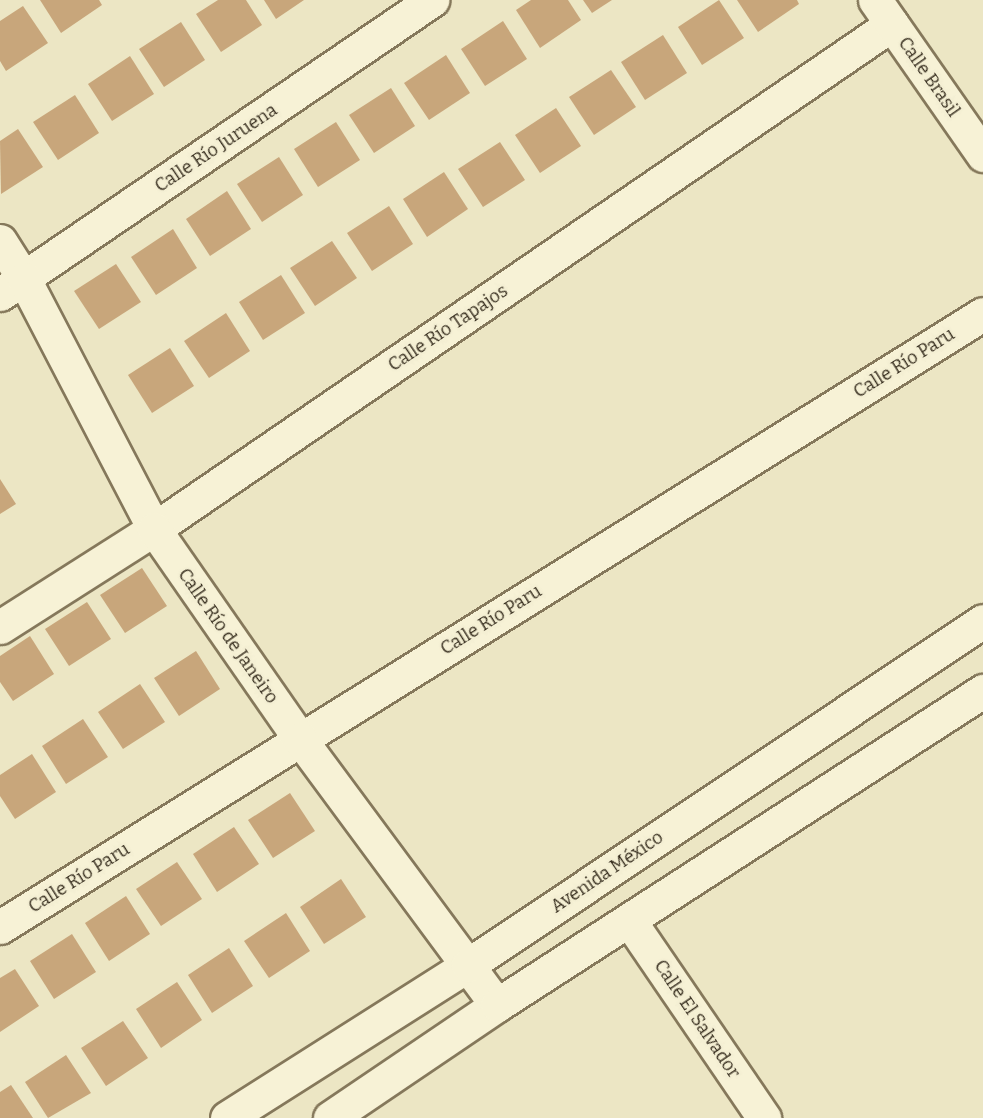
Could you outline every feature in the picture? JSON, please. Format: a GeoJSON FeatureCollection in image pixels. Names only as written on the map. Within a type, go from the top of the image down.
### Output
{"type":"FeatureCollection","features":[{"type":"Feature","properties":{"kind":"street","name":"Calle Río Juruena"},"geometry":{"type":"LineString","coordinates":[[12,286],[432,0]]}},
{"type":"Feature","properties":{"kind":"street","name":"Calle Brasil"},"geometry":{"type":"LineString","coordinates":[[884,12],[983,155]]}},
{"type":"Feature","properties":{"kind":"street","name":"Calle Río Tapajos"},"geometry":{"type":"LineString","coordinates":[[0,627],[154,529],[884,12]]}},
{"type":"Feature","properties":{"kind":"street","name":"Calle Río de Janeiro"},"geometry":{"type":"LineString","coordinates":[[0,241],[12,286],[154,529],[300,739],[497,1005]]}},
{"type":"Feature","properties":{"kind":"street","name":"Calle Río Paru"},"geometry":{"type":"LineString","coordinates":[[0,927],[983,314]]}},
{"type":"Feature","properties":{"kind":"street","name":"Avenida México"},"geometry":{"type":"LineString","coordinates":[[227,1118],[468,965],[983,621]]}},
{"type":"Feature","properties":{"kind":"street"},"geometry":{"type":"LineString","coordinates":[[330,1118],[497,1005],[983,691]]}},
{"type":"Feature","properties":{"kind":"street","name":"Calle El Salvador"},"geometry":{"type":"LineString","coordinates":[[629,920],[764,1118]]}},
{"type":"Feature","properties":{"kind":"building"},"geometry":{"type":"Polygon","coordinates":[[[40,0],[99,0],[102,5],[61,33],[40,0]]]}},
{"type":"Feature","properties":{"kind":"building"},"geometry":{"type":"Polygon","coordinates":[[[218,0],[246,0],[262,25],[221,52],[196,14],[218,0]]]}},
{"type":"Feature","properties":{"kind":"building"},"geometry":{"type":"Polygon","coordinates":[[[264,0],[304,0],[276,19],[264,0]]]}},
{"type":"Feature","properties":{"kind":"building"},"geometry":{"type":"Polygon","coordinates":[[[531,0],[568,0],[581,20],[540,48],[516,10],[531,0]]]}},
{"type":"Feature","properties":{"kind":"building"},"geometry":{"type":"Polygon","coordinates":[[[583,0],[612,0],[592,13],[583,0]]]}},
{"type":"Feature","properties":{"kind":"building"},"geometry":{"type":"Polygon","coordinates":[[[719,0],[744,38],[702,65],[678,27],[719,0]]]}},
{"type":"Feature","properties":{"kind":"building"},"geometry":{"type":"Polygon","coordinates":[[[737,0],[797,0],[799,4],[758,32],[737,0]]]}},
{"type":"Feature","properties":{"kind":"building"},"geometry":{"type":"Polygon","coordinates":[[[23,6],[48,43],[6,71],[0,61],[0,21],[23,6]]]}},
{"type":"Feature","properties":{"kind":"building"},"geometry":{"type":"Polygon","coordinates":[[[503,21],[527,59],[485,86],[461,49],[503,21]]]}},
{"type":"Feature","properties":{"kind":"building"},"geometry":{"type":"Polygon","coordinates":[[[181,22],[205,60],[164,87],[139,49],[181,22]]]}},
{"type":"Feature","properties":{"kind":"building"},"geometry":{"type":"Polygon","coordinates":[[[663,35],[687,73],[645,100],[621,62],[663,35]]]}},
{"type":"Feature","properties":{"kind":"building"},"geometry":{"type":"Polygon","coordinates":[[[446,55],[470,93],[429,120],[404,83],[446,55]]]}},
{"type":"Feature","properties":{"kind":"building"},"geometry":{"type":"Polygon","coordinates":[[[130,56],[154,94],[112,121],[88,84],[130,56]]]}},
{"type":"Feature","properties":{"kind":"building"},"geometry":{"type":"Polygon","coordinates":[[[611,70],[636,107],[594,135],[569,97],[611,70]]]}},
{"type":"Feature","properties":{"kind":"building"},"geometry":{"type":"Polygon","coordinates":[[[391,88],[415,126],[374,153],[349,115],[391,88]]]}},
{"type":"Feature","properties":{"kind":"building"},"geometry":{"type":"Polygon","coordinates":[[[75,95],[99,133],[58,160],[33,122],[75,95]]]}},
{"type":"Feature","properties":{"kind":"building"},"geometry":{"type":"Polygon","coordinates":[[[556,108],[581,146],[540,173],[515,135],[556,108]]]}},
{"type":"Feature","properties":{"kind":"building"},"geometry":{"type":"Polygon","coordinates":[[[336,122],[360,160],[318,187],[294,149],[336,122]]]}},
{"type":"Feature","properties":{"kind":"building"},"geometry":{"type":"Polygon","coordinates":[[[18,129],[43,167],[1,194],[0,141],[18,129]]]}},
{"type":"Feature","properties":{"kind":"building"},"geometry":{"type":"Polygon","coordinates":[[[500,142],[525,180],[483,207],[458,169],[500,142]]]}},
{"type":"Feature","properties":{"kind":"building"},"geometry":{"type":"Polygon","coordinates":[[[279,157],[303,195],[262,222],[237,184],[279,157]]]}},
{"type":"Feature","properties":{"kind":"building"},"geometry":{"type":"Polygon","coordinates":[[[444,172],[468,209],[427,237],[403,199],[444,172]]]}},
{"type":"Feature","properties":{"kind":"building"},"geometry":{"type":"Polygon","coordinates":[[[227,191],[251,229],[210,256],[186,219],[227,191]]]}},
{"type":"Feature","properties":{"kind":"building"},"geometry":{"type":"Polygon","coordinates":[[[389,206],[413,244],[372,271],[347,233],[389,206]]]}},
{"type":"Feature","properties":{"kind":"building"},"geometry":{"type":"Polygon","coordinates":[[[173,229],[197,268],[156,295],[131,257],[173,229]]]}},
{"type":"Feature","properties":{"kind":"building"},"geometry":{"type":"Polygon","coordinates":[[[332,241],[357,278],[315,306],[290,268],[332,241]]]}},
{"type":"Feature","properties":{"kind":"building"},"geometry":{"type":"Polygon","coordinates":[[[116,264],[141,302],[99,329],[74,291],[116,264]]]}},
{"type":"Feature","properties":{"kind":"building"},"geometry":{"type":"Polygon","coordinates":[[[281,275],[305,313],[263,340],[239,302],[281,275]]]}},
{"type":"Feature","properties":{"kind":"building"},"geometry":{"type":"Polygon","coordinates":[[[226,313],[250,351],[209,378],[184,341],[226,313]]]}},
{"type":"Feature","properties":{"kind":"building"},"geometry":{"type":"Polygon","coordinates":[[[170,348],[194,386],[152,413],[128,375],[170,348]]]}},
{"type":"Feature","properties":{"kind":"building"},"geometry":{"type":"Polygon","coordinates":[[[0,479],[16,504],[0,514],[0,479]]]}},
{"type":"Feature","properties":{"kind":"building"},"geometry":{"type":"Polygon","coordinates":[[[142,568],[167,606],[125,633],[100,595],[142,568]]]}},
{"type":"Feature","properties":{"kind":"building"},"geometry":{"type":"Polygon","coordinates":[[[87,602],[111,639],[69,666],[45,629],[87,602]]]}},
{"type":"Feature","properties":{"kind":"building"},"geometry":{"type":"Polygon","coordinates":[[[30,636],[54,674],[13,701],[0,682],[0,656],[30,636]]]}},
{"type":"Feature","properties":{"kind":"building"},"geometry":{"type":"Polygon","coordinates":[[[196,651],[220,689],[179,716],[154,678],[196,651]]]}},
{"type":"Feature","properties":{"kind":"building"},"geometry":{"type":"Polygon","coordinates":[[[140,684],[165,722],[123,749],[98,712],[140,684]]]}},
{"type":"Feature","properties":{"kind":"building"},"geometry":{"type":"Polygon","coordinates":[[[83,719],[108,757],[66,784],[42,746],[83,719]]]}},
{"type":"Feature","properties":{"kind":"building"},"geometry":{"type":"Polygon","coordinates":[[[32,754],[56,792],[15,819],[0,796],[0,775],[32,754]]]}},
{"type":"Feature","properties":{"kind":"building"},"geometry":{"type":"Polygon","coordinates":[[[290,793],[315,831],[273,858],[248,820],[290,793]]]}},
{"type":"Feature","properties":{"kind":"building"},"geometry":{"type":"Polygon","coordinates":[[[234,827],[259,864],[217,892],[193,854],[234,827]]]}},
{"type":"Feature","properties":{"kind":"building"},"geometry":{"type":"Polygon","coordinates":[[[177,862],[202,899],[161,926],[136,889],[177,862]]]}},
{"type":"Feature","properties":{"kind":"building"},"geometry":{"type":"Polygon","coordinates":[[[341,879],[366,917],[324,944],[300,907],[341,879]]]}},
{"type":"Feature","properties":{"kind":"building"},"geometry":{"type":"Polygon","coordinates":[[[126,896],[150,934],[109,961],[85,923],[126,896]]]}},
{"type":"Feature","properties":{"kind":"building"},"geometry":{"type":"Polygon","coordinates":[[[286,913],[310,951],[269,978],[244,941],[286,913]]]}},
{"type":"Feature","properties":{"kind":"building"},"geometry":{"type":"Polygon","coordinates":[[[72,934],[96,972],[54,999],[30,961],[72,934]]]}},
{"type":"Feature","properties":{"kind":"building"},"geometry":{"type":"Polygon","coordinates":[[[229,948],[253,986],[212,1013],[188,975],[229,948]]]}},
{"type":"Feature","properties":{"kind":"building"},"geometry":{"type":"Polygon","coordinates":[[[15,969],[39,1006],[0,1032],[0,978],[15,969]]]}},
{"type":"Feature","properties":{"kind":"building"},"geometry":{"type":"Polygon","coordinates":[[[177,982],[202,1020],[161,1048],[136,1009],[177,982]]]}},
{"type":"Feature","properties":{"kind":"building"},"geometry":{"type":"Polygon","coordinates":[[[123,1021],[148,1058],[106,1086],[81,1048],[123,1021]]]}},
{"type":"Feature","properties":{"kind":"building"},"geometry":{"type":"Polygon","coordinates":[[[66,1055],[91,1093],[48,1118],[25,1082],[66,1055]]]}},
{"type":"Feature","properties":{"kind":"building"},"geometry":{"type":"Polygon","coordinates":[[[11,1085],[33,1118],[0,1118],[0,1092],[11,1085]]]}}]}
